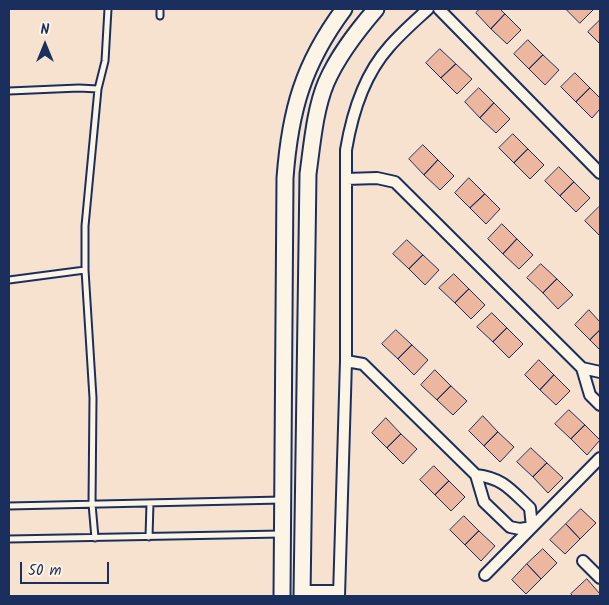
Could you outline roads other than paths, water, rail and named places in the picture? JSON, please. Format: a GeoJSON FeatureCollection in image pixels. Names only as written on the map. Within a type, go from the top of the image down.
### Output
{"type":"FeatureCollection","features":[{"type":"Feature","properties":{"kind":"main road"},"geometry":{"type":"LineString","coordinates":[[282,596],[285,178],[287,150],[292,120],[313,56],[344,9]]}},
{"type":"Feature","properties":{"kind":"main road"},"geometry":{"type":"LineString","coordinates":[[302,594],[308,174],[316,125],[326,83],[356,32],[376,9]]}},
{"type":"Feature","properties":{"kind":"street"},"geometry":{"type":"LineString","coordinates":[[302,594],[339,594],[346,361],[346,150],[350,126],[369,75],[388,48],[428,9]]}},
{"type":"Feature","properties":{"kind":"street"},"geometry":{"type":"LineString","coordinates":[[439,9],[600,173]]}},
{"type":"Feature","properties":{"kind":"street"},"geometry":{"type":"LineString","coordinates":[[346,180],[376,178],[395,182],[582,368],[590,395],[600,405]]}},
{"type":"Feature","properties":{"kind":"street"},"geometry":{"type":"LineString","coordinates":[[346,361],[363,364],[476,475],[484,502],[510,527],[520,529],[532,527]]}},
{"type":"Feature","properties":{"kind":"street"},"geometry":{"type":"LineString","coordinates":[[582,368],[600,372]]}},
{"type":"Feature","properties":{"kind":"street"},"geometry":{"type":"LineString","coordinates":[[485,576],[600,458]]}},
{"type":"Feature","properties":{"kind":"street"},"geometry":{"type":"LineString","coordinates":[[476,475],[491,477],[503,483],[530,508],[532,527]]}},
{"type":"Feature","properties":{"kind":"street"},"geometry":{"type":"LineString","coordinates":[[583,561],[600,578]]}},
{"type":"Feature","properties":{"kind":"lane"},"geometry":{"type":"LineString","coordinates":[[95,538],[92,504],[93,398],[84,270],[85,226],[98,89],[105,61],[108,9]]}},
{"type":"Feature","properties":{"kind":"lane"},"geometry":{"type":"LineString","coordinates":[[160,9],[160,16]]}},
{"type":"Feature","properties":{"kind":"lane"},"geometry":{"type":"LineString","coordinates":[[9,91],[98,89]]}},
{"type":"Feature","properties":{"kind":"lane"},"geometry":{"type":"LineString","coordinates":[[9,280],[84,270]]}},
{"type":"Feature","properties":{"kind":"lane"},"geometry":{"type":"LineString","coordinates":[[9,506],[282,500]]}},
{"type":"Feature","properties":{"kind":"lane"},"geometry":{"type":"LineString","coordinates":[[149,536],[150,503]]}},
{"type":"Feature","properties":{"kind":"lane"},"geometry":{"type":"LineString","coordinates":[[9,539],[282,534]]}}]}
